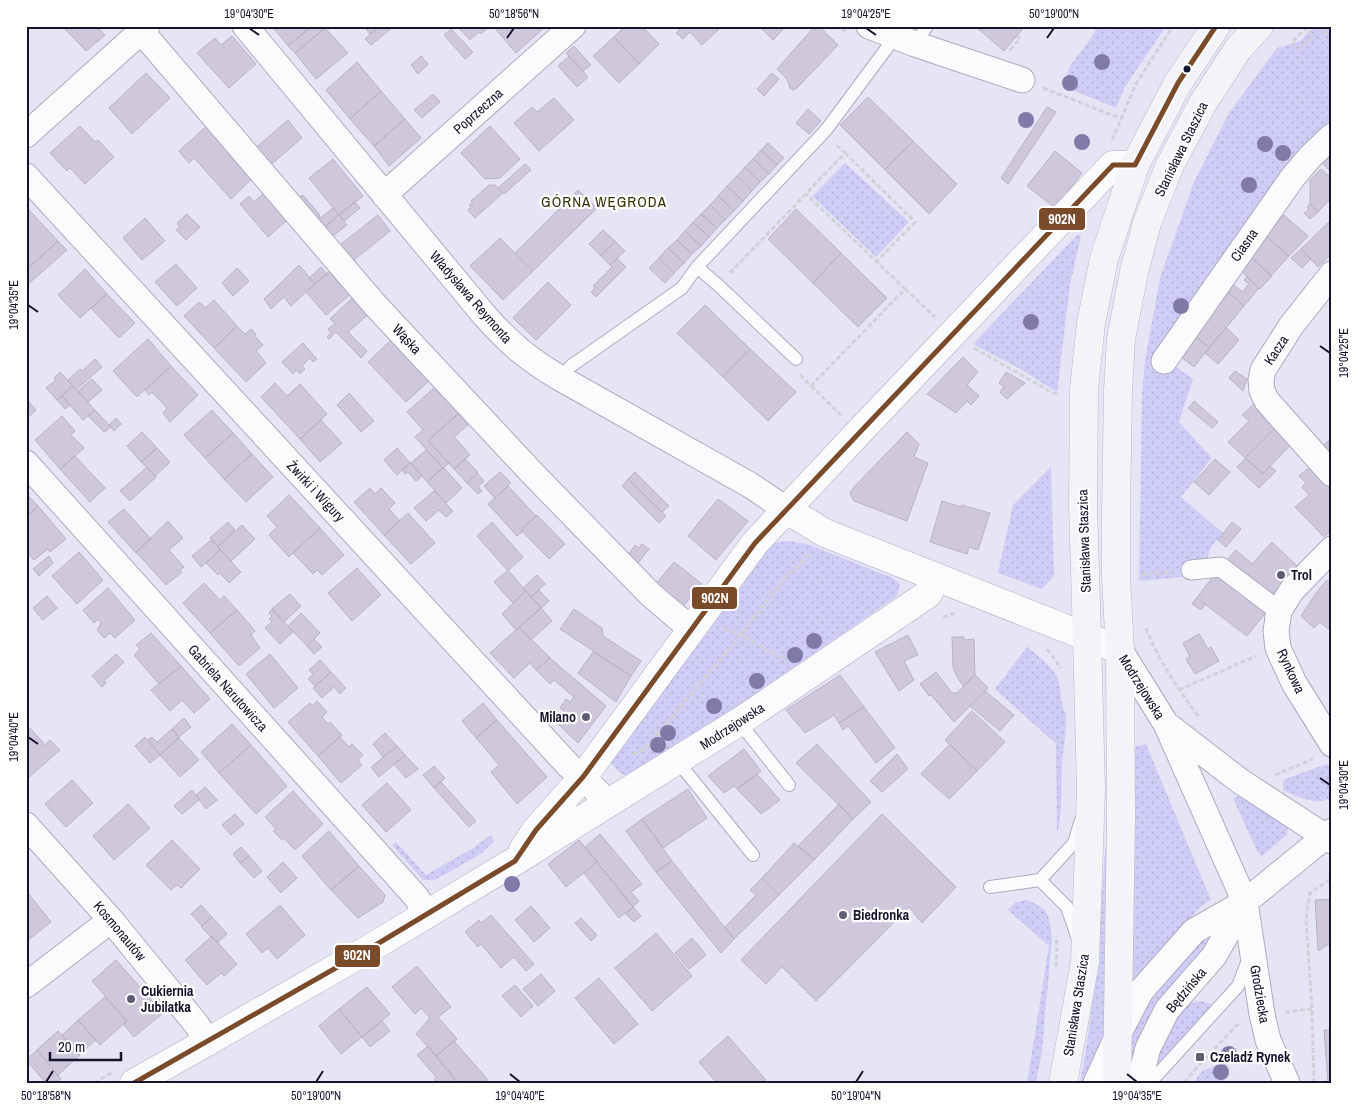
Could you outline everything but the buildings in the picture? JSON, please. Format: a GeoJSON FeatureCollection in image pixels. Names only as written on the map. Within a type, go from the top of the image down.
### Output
{"type":"FeatureCollection","features":[{"type":"Feature","properties":{"kind":"main road","name":"Stanisława Staszica"},"geometry":{"type":"LineString","coordinates":[[1063,1083],[1085,962],[1090,789],[1083,505],[1084,389],[1091,323],[1104,259],[1135,165],[1178,83],[1216,26]]}},
{"type":"Feature","properties":{"kind":"main road","name":"Stanisława Staszica"},"geometry":{"type":"LineString","coordinates":[[1118,1035],[1121,817],[1120,650],[1116,578],[1116,514],[1118,390],[1121,339],[1134,272],[1147,223],[1170,165],[1203,103],[1238,49],[1259,26]]}},
{"type":"Feature","properties":{"kind":"main road","name":"Będzińska"},"geometry":{"type":"LineString","coordinates":[[1117,1083],[1118,1035]]}},
{"type":"Feature","properties":{"kind":"street","name":"Władysława Reymonta"},"geometry":{"type":"LineString","coordinates":[[244,26],[499,332],[525,356],[560,378],[750,485],[786,510]]}},
{"type":"Feature","properties":{"kind":"street","name":"Poprzeczna"},"geometry":{"type":"LineString","coordinates":[[384,195],[573,26]]}},
{"type":"Feature","properties":{"kind":"street"},"geometry":{"type":"LineString","coordinates":[[869,26],[912,36],[1022,80]]}},
{"type":"Feature","properties":{"kind":"street"},"geometry":{"type":"LineString","coordinates":[[26,136],[144,29]]}},
{"type":"Feature","properties":{"kind":"street","name":"Wąska"},"geometry":{"type":"LineString","coordinates":[[144,29],[376,306],[539,481],[650,594],[695,623]]}},
{"type":"Feature","properties":{"kind":"street","name":"Ciasna"},"geometry":{"type":"LineString","coordinates":[[1164,361],[1293,177],[1332,136]]}},
{"type":"Feature","properties":{"kind":"street"},"geometry":{"type":"LineString","coordinates":[[515,861],[536,830],[583,777],[755,543],[1113,165],[1135,165]]}},
{"type":"Feature","properties":{"kind":"street","name":"Żwirki i Wigury"},"geometry":{"type":"LineString","coordinates":[[26,176],[563,759],[608,803]]}},
{"type":"Feature","properties":{"kind":"street","name":"Kacza"},"geometry":{"type":"LineString","coordinates":[[1332,274],[1291,326],[1263,370],[1261,380],[1262,391],[1267,401],[1332,474]]}},
{"type":"Feature","properties":{"kind":"street","name":"Gabriela Narutowicza"},"geometry":{"type":"LineString","coordinates":[[26,463],[417,898],[426,915]]}},
{"type":"Feature","properties":{"kind":"street","name":"Modrzejowska"},"geometry":{"type":"LineString","coordinates":[[786,510],[825,533],[1120,650],[1166,724],[1240,781],[1330,836]]}},
{"type":"Feature","properties":{"kind":"street","name":"Rynkowa"},"geometry":{"type":"LineString","coordinates":[[1324,751],[1278,648],[1276,631],[1279,611],[1292,590],[1332,549]]}},
{"type":"Feature","properties":{"kind":"street"},"geometry":{"type":"LineString","coordinates":[[1191,570],[1221,566],[1279,611]]}},
{"type":"Feature","properties":{"kind":"street","name":"Modrzejowska"},"geometry":{"type":"LineString","coordinates":[[134,1083],[426,915],[739,722],[928,594],[937,577]]}},
{"type":"Feature","properties":{"kind":"street","name":"Grodziecka"},"geometry":{"type":"LineString","coordinates":[[1166,724],[1245,902],[1262,1014],[1268,1040],[1287,1083]]}},
{"type":"Feature","properties":{"kind":"street","name":"Kosmonautów"},"geometry":{"type":"LineString","coordinates":[[26,825],[111,920],[197,1025],[207,1042]]}},
{"type":"Feature","properties":{"kind":"street","name":"Będzińska"},"geometry":{"type":"LineString","coordinates":[[1096,1083],[1141,991],[1194,932],[1245,902],[1330,836]]}},
{"type":"Feature","properties":{"kind":"street","name":"Będzińska"},"geometry":{"type":"LineString","coordinates":[[1138,1083],[1148,1048],[1167,1010],[1214,956],[1245,902]]}},
{"type":"Feature","properties":{"kind":"street"},"geometry":{"type":"LineString","coordinates":[[26,985],[111,920]]}},
{"type":"Feature","properties":{"kind":"lane"},"geometry":{"type":"LineString","coordinates":[[560,378],[571,366],[682,288],[697,267],[912,36]]}},
{"type":"Feature","properties":{"kind":"lane"},"geometry":{"type":"LineString","coordinates":[[697,267],[796,359]]}},
{"type":"Feature","properties":{"kind":"lane"},"geometry":{"type":"LineString","coordinates":[[739,722],[789,785]]}},
{"type":"Feature","properties":{"kind":"lane"},"geometry":{"type":"LineString","coordinates":[[678,760],[753,855]]}},
{"type":"Feature","properties":{"kind":"lane"},"geometry":{"type":"LineString","coordinates":[[990,887],[1040,880],[1074,843],[1090,789]]}},
{"type":"Feature","properties":{"kind":"lane"},"geometry":{"type":"LineString","coordinates":[[1040,880],[1068,907],[1085,962]]}},
{"type":"Feature","properties":{"kind":"lane"},"geometry":{"type":"LineString","coordinates":[[1148,1083],[1238,986],[1252,950]]}},
{"type":"Feature","properties":{"kind":"path"},"geometry":{"type":"LineString","coordinates":[[1136,84],[1173,26]]}},
{"type":"Feature","properties":{"kind":"path"},"geometry":{"type":"LineString","coordinates":[[1303,26],[1308,31],[1313,36],[1298,50],[1292,42],[1308,26]]}},
{"type":"Feature","properties":{"kind":"path"},"geometry":{"type":"LineString","coordinates":[[1318,26],[1332,39]]}},
{"type":"Feature","properties":{"kind":"path"},"geometry":{"type":"LineString","coordinates":[[1006,55],[1020,39],[1017,36]]}},
{"type":"Feature","properties":{"kind":"path"},"geometry":{"type":"LineString","coordinates":[[1022,80],[1122,119]]}},
{"type":"Feature","properties":{"kind":"path"},"geometry":{"type":"LineString","coordinates":[[835,143],[915,222],[876,262]]}},
{"type":"Feature","properties":{"kind":"path"},"geometry":{"type":"LineString","coordinates":[[718,285],[845,153]]}},
{"type":"Feature","properties":{"kind":"path"},"geometry":{"type":"LineString","coordinates":[[806,194],[936,318]]}},
{"type":"Feature","properties":{"kind":"path"},"geometry":{"type":"LineString","coordinates":[[812,386],[904,289]]}},
{"type":"Feature","properties":{"kind":"path"},"geometry":{"type":"LineString","coordinates":[[974,348],[1053,393]]}},
{"type":"Feature","properties":{"kind":"path"},"geometry":{"type":"LineString","coordinates":[[796,359],[790,365],[841,416]]}},
{"type":"Feature","properties":{"kind":"path"},"geometry":{"type":"LineString","coordinates":[[629,755],[645,749],[741,635],[787,574],[802,563],[810,553]]}},
{"type":"Feature","properties":{"kind":"path"},"geometry":{"type":"LineString","coordinates":[[1137,576],[1191,570]]}},
{"type":"Feature","properties":{"kind":"path"},"geometry":{"type":"LineString","coordinates":[[1144,621],[1153,645],[1179,690],[1200,718]]}},
{"type":"Feature","properties":{"kind":"path"},"geometry":{"type":"LineString","coordinates":[[695,623],[741,635],[809,674]]}},
{"type":"Feature","properties":{"kind":"path"},"geometry":{"type":"LineString","coordinates":[[1179,690],[1278,648]]}},
{"type":"Feature","properties":{"kind":"path"},"geometry":{"type":"LineString","coordinates":[[1274,775],[1324,751]]}},
{"type":"Feature","properties":{"kind":"path"},"geometry":{"type":"LineString","coordinates":[[1314,1083],[1312,1009],[1306,919],[1310,893],[1332,878]]}},
{"type":"Feature","properties":{"kind":"path"},"geometry":{"type":"LineString","coordinates":[[1185,1083],[1191,1074],[1236,1026]]}},
{"type":"Feature","properties":{"kind":"shaded area"},"geometry":{"type":"Polygon","coordinates":[[[1098,26],[1166,26],[1125,87],[1116,108],[1063,86],[1070,66],[1098,26]]]}},
{"type":"Feature","properties":{"kind":"shaded area"},"geometry":{"type":"Polygon","coordinates":[[[1315,26],[1332,26],[1332,124],[1325,129],[1162,357],[1193,379],[1179,422],[1212,458],[1181,497],[1223,533],[1211,547],[1202,575],[1139,581],[1142,396],[1145,360],[1160,278],[1194,182],[1229,113],[1277,48],[1300,41],[1315,26]]]}},
{"type":"Feature","properties":{"kind":"shaded area"},"geometry":{"type":"Polygon","coordinates":[[[845,163],[909,222],[876,257],[812,196],[845,163]]]}},
{"type":"Feature","properties":{"kind":"shaded area"},"geometry":{"type":"Polygon","coordinates":[[[1078,234],[1081,236],[1070,285],[1057,392],[1020,369],[973,344],[1078,234]]]}},
{"type":"Feature","properties":{"kind":"shaded area"},"geometry":{"type":"Polygon","coordinates":[[[1051,467],[1054,576],[1042,589],[998,573],[1013,505],[1051,467]]]}},
{"type":"Feature","properties":{"kind":"shaded area"},"geometry":{"type":"Polygon","coordinates":[[[788,541],[807,544],[893,578],[900,584],[897,596],[793,668],[731,714],[630,776],[621,773],[610,761],[759,553],[773,543],[788,541]]]}},
{"type":"Feature","properties":{"kind":"shaded area"},"geometry":{"type":"Polygon","coordinates":[[[1027,647],[1056,675],[1066,713],[1061,807],[1057,834],[1056,744],[995,689],[1027,647]]]}},
{"type":"Feature","properties":{"kind":"shaded area"},"geometry":{"type":"Polygon","coordinates":[[[1146,744],[1211,900],[1202,906],[1162,947],[1131,986],[1135,747],[1146,744]]]}},
{"type":"Feature","properties":{"kind":"shaded area"},"geometry":{"type":"Polygon","coordinates":[[[1327,764],[1332,772],[1332,798],[1313,801],[1283,790],[1285,779],[1327,764]]]}},
{"type":"Feature","properties":{"kind":"shaded area"},"geometry":{"type":"Polygon","coordinates":[[[1240,796],[1288,827],[1287,835],[1262,856],[1258,853],[1233,798],[1240,796]]]}},
{"type":"Feature","properties":{"kind":"shaded area"},"geometry":{"type":"Polygon","coordinates":[[[491,835],[494,841],[482,853],[434,880],[423,880],[392,845],[396,842],[426,875],[473,848],[491,835]]]}},
{"type":"Feature","properties":{"kind":"shaded area"},"geometry":{"type":"Polygon","coordinates":[[[1108,848],[1104,1047],[1092,1083],[1080,1083],[1093,996],[1105,849],[1108,848]]]}},
{"type":"Feature","properties":{"kind":"shaded area"},"geometry":{"type":"Polygon","coordinates":[[[1027,900],[1040,906],[1047,914],[1052,938],[1042,1051],[1036,1083],[1027,1083],[1049,946],[1008,910],[1016,902],[1027,900]]]}},
{"type":"Feature","properties":{"kind":"shaded area"},"geometry":{"type":"Polygon","coordinates":[[[1200,938],[1208,943],[1133,1060],[1131,1055],[1131,1021],[1200,938]]]}},
{"type":"Feature","properties":{"kind":"shaded area"},"geometry":{"type":"Polygon","coordinates":[[[1201,1001],[1214,1005],[1159,1067],[1154,1068],[1151,1058],[1178,1010],[1191,1003],[1201,1001]]]}},
{"type":"Feature","properties":{"kind":"shaded area"},"geometry":{"type":"Polygon","coordinates":[[[1228,1061],[1222,1083],[1193,1083],[1202,1071],[1228,1061]]]}},
{"type":"Feature","properties":{"kind":"transit line","name":"902N"},"geometry":{"type":"LineString","coordinates":[[134,1083],[369,949],[515,861],[536,830],[583,777],[755,543],[1113,165],[1135,165],[1178,83],[1216,26]]}},
{"type":"Feature","properties":{"kind":"place","name":"Trol"},"geometry":{"type":"Point","coordinates":[1281,575]}},
{"type":"Feature","properties":{"kind":"place","name":"Milano"},"geometry":{"type":"Point","coordinates":[586,717]}},
{"type":"Feature","properties":{"kind":"place","name":"Biedronka"},"geometry":{"type":"Point","coordinates":[843,915]}},
{"type":"Feature","properties":{"kind":"place","name":"Cukiernia Jubilatka"},"geometry":{"type":"Point","coordinates":[131,999]}},
{"type":"Feature","properties":{"kind":"place","name":"Czeladź Rynek"},"geometry":{"type":"Point","coordinates":[1200,1057]}},
{"type":"Feature","properties":{"kind":"district","name":"GÓRNA WĘGRODA"},"geometry":{"type":"Point","coordinates":[604,201]}}]}
